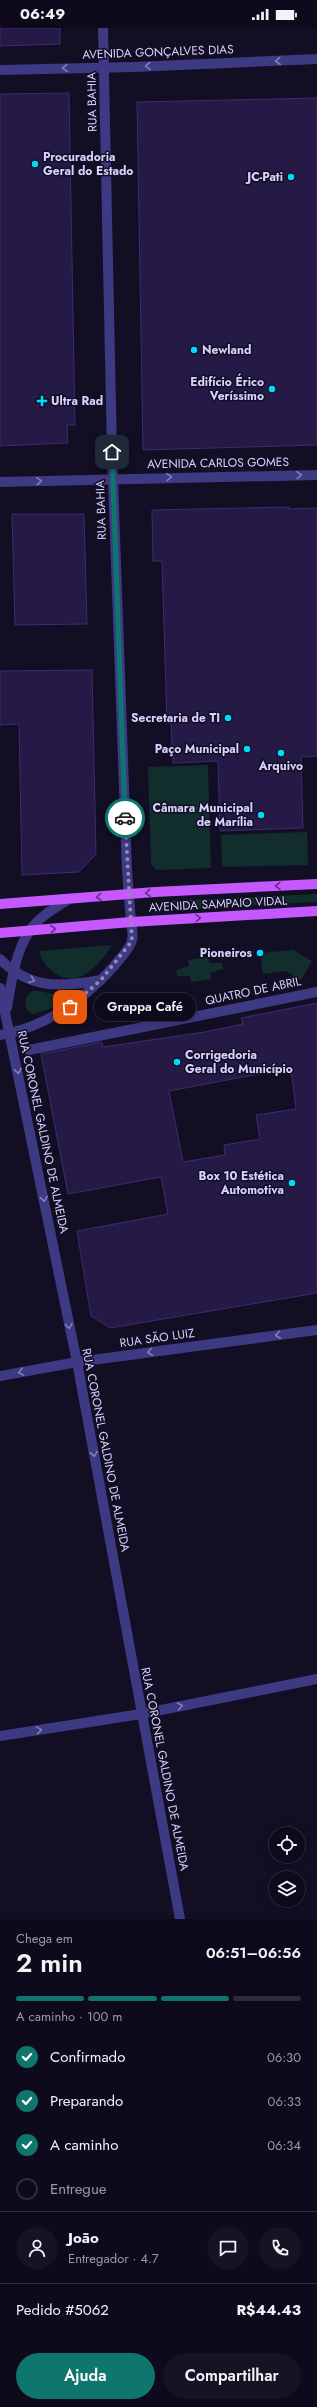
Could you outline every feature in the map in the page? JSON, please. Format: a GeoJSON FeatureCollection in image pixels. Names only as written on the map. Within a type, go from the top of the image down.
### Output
{"type":"FeatureCollection","features":[{"type":"Feature","properties":{"kind":"main road","name":"AVENIDA SAMPAIO VIDAL"},"geometry":{"type":"LineString","coordinates":[[0,904],[129,894],[317,884]]}},
{"type":"Feature","properties":{"kind":"main road","name":"AVENIDA SAMPAIO VIDAL"},"geometry":{"type":"LineString","coordinates":[[0,933],[131,922],[317,911]]}},
{"type":"Feature","properties":{"kind":"street","name":"RUA BAHIA"},"geometry":{"type":"LineString","coordinates":[[5,1034],[43,1022],[70,1007],[101,980],[132,941],[114,479],[103,28]]}},
{"type":"Feature","properties":{"kind":"street","name":"AVENIDA GONÇALVES DIAS"},"geometry":{"type":"LineString","coordinates":[[0,70],[104,68],[317,59]]}},
{"type":"Feature","properties":{"kind":"street","name":"AVENIDA CARLOS GOMES"},"geometry":{"type":"LineString","coordinates":[[0,482],[317,475]]}},
{"type":"Feature","properties":{"kind":"street"},"geometry":{"type":"LineString","coordinates":[[6,1016],[14,970],[29,931],[45,914],[69,899]]}},
{"type":"Feature","properties":{"kind":"street"},"geometry":{"type":"LineString","coordinates":[[0,959],[28,979],[55,985],[72,986],[101,980]]}},
{"type":"Feature","properties":{"kind":"street","name":"RUA CORONEL GALDINO DE ALMEIDA"},"geometry":{"type":"LineString","coordinates":[[0,988],[6,1016],[5,1034],[77,1362],[180,1919]]}},
{"type":"Feature","properties":{"kind":"street","name":"QUATRO DE ABRIL"},"geometry":{"type":"LineString","coordinates":[[29,1050],[317,992]]}},
{"type":"Feature","properties":{"kind":"street","name":"RUA SÃO LUIZ"},"geometry":{"type":"LineString","coordinates":[[0,1376],[77,1362],[317,1330]]}},
{"type":"Feature","properties":{"kind":"street"},"geometry":{"type":"LineString","coordinates":[[0,1736],[141,1714],[317,1679]]}},
{"type":"Feature","properties":{"kind":"green space"},"geometry":{"type":"Polygon","coordinates":[[[208,765],[211,868],[156,870],[151,863],[148,767],[208,765]]]}},
{"type":"Feature","properties":{"kind":"green space"},"geometry":{"type":"Polygon","coordinates":[[[307,832],[308,865],[222,867],[221,835],[307,832]]]}},
{"type":"Feature","properties":{"kind":"green space"},"geometry":{"type":"Polygon","coordinates":[[[317,894],[317,902],[162,910],[162,901],[317,894]]]}},
{"type":"Feature","properties":{"kind":"green space"},"geometry":{"type":"Polygon","coordinates":[[[112,945],[95,967],[80,977],[72,978],[64,977],[52,971],[45,964],[39,951],[112,945]]]}},
{"type":"Feature","properties":{"kind":"green space"},"geometry":{"type":"Polygon","coordinates":[[[293,950],[312,961],[301,980],[286,971],[263,974],[260,953],[293,950]]]}},
{"type":"Feature","properties":{"kind":"green space"},"geometry":{"type":"Polygon","coordinates":[[[208,957],[209,963],[222,963],[223,969],[210,973],[211,979],[191,982],[190,976],[177,976],[176,970],[189,966],[188,960],[208,957]]]}},
{"type":"Feature","properties":{"kind":"green space"},"geometry":{"type":"Polygon","coordinates":[[[34,990],[53,994],[75,992],[56,1007],[33,1014],[27,1010],[26,1001],[27,996],[34,990]]]}},
{"type":"Feature","properties":{"kind":"building"},"geometry":{"type":"Polygon","coordinates":[[[0,28],[60,28],[60,44],[0,46],[0,28]]]}},
{"type":"Feature","properties":{"kind":"building"},"geometry":{"type":"Polygon","coordinates":[[[69,93],[75,425],[67,425],[68,443],[0,446],[0,94],[69,93]]]}},
{"type":"Feature","properties":{"kind":"building"},"geometry":{"type":"Polygon","coordinates":[[[317,98],[317,445],[143,450],[137,102],[317,98]]]}},
{"type":"Feature","properties":{"kind":"building"},"geometry":{"type":"Polygon","coordinates":[[[289,507],[289,509],[317,508],[317,756],[301,757],[303,828],[220,831],[218,761],[173,763],[171,723],[167,723],[162,561],[153,561],[152,510],[289,507]]]}},
{"type":"Feature","properties":{"kind":"building"},"geometry":{"type":"Polygon","coordinates":[[[12,514],[84,514],[87,624],[15,625],[12,514]]]}},
{"type":"Feature","properties":{"kind":"building"},"geometry":{"type":"Polygon","coordinates":[[[92,670],[96,854],[79,872],[22,875],[19,724],[0,725],[0,671],[92,670]]]}},
{"type":"Feature","properties":{"kind":"building"},"geometry":{"type":"Polygon","coordinates":[[[317,1003],[317,1293],[110,1328],[91,1316],[77,1231],[168,1214],[161,1177],[68,1194],[41,1054],[102,1042],[103,1047],[205,1032],[243,1024],[241,1018],[317,1003]],[[291,1068],[169,1091],[183,1162],[225,1155],[224,1145],[260,1139],[256,1115],[296,1109],[291,1068]]]}},
{"type":"Feature","properties":{"kind":"way so far"},"geometry":{"type":"LineString","coordinates":[[70,1007],[101,980],[119,960],[132,941],[125,818]]}},
{"type":"Feature","properties":{"kind":"place","name":"Procuradoria Geral do Estado"},"geometry":{"type":"Point","coordinates":[35,164]}},
{"type":"Feature","properties":{"kind":"place","name":"JC-Pati"},"geometry":{"type":"Point","coordinates":[291,177]}},
{"type":"Feature","properties":{"kind":"place","name":"Newland"},"geometry":{"type":"Point","coordinates":[194,350]}},
{"type":"Feature","properties":{"kind":"place","name":"Edifício Érico Veríssimo"},"geometry":{"type":"Point","coordinates":[272,389]}},
{"type":"Feature","properties":{"kind":"place","name":"Ultra Rad"},"geometry":{"type":"Point","coordinates":[42,401]}},
{"type":"Feature","properties":{"kind":"place","name":"Secretaria de TI"},"geometry":{"type":"Point","coordinates":[228,718]}},
{"type":"Feature","properties":{"kind":"place","name":"Paço Municipal"},"geometry":{"type":"Point","coordinates":[247,749]}},
{"type":"Feature","properties":{"kind":"place","name":"Arquivo"},"geometry":{"type":"Point","coordinates":[281,753]}},
{"type":"Feature","properties":{"kind":"place","name":"Câmara Municipal de Marília"},"geometry":{"type":"Point","coordinates":[261,815]}},
{"type":"Feature","properties":{"kind":"place","name":"Pioneiros"},"geometry":{"type":"Point","coordinates":[260,953]}},
{"type":"Feature","properties":{"kind":"place","name":"Grappa Café"},"geometry":{"type":"Point","coordinates":[70,1007]}},
{"type":"Feature","properties":{"kind":"place","name":"Corrigedoria Geral do Município"},"geometry":{"type":"Point","coordinates":[177,1062]}},
{"type":"Feature","properties":{"kind":"place","name":"Box 10 Estética Automotiva"},"geometry":{"type":"Point","coordinates":[292,1183]}},
{"type":"Feature","properties":{"kind":"route"},"geometry":{"type":"LineString","coordinates":[[112,452],[125,818]]}}]}
